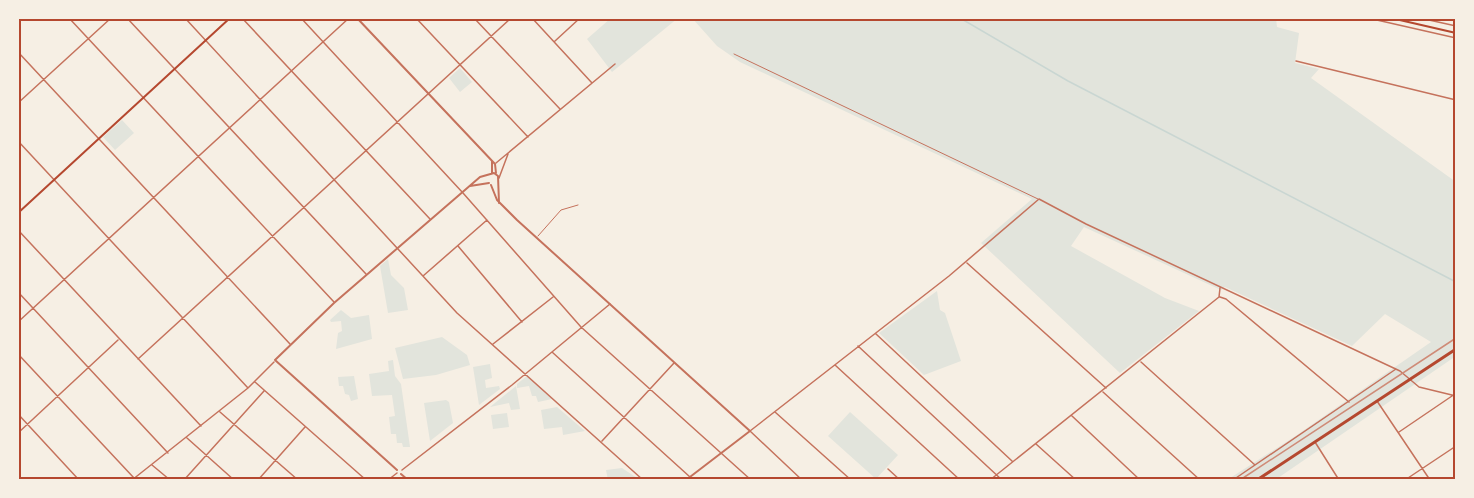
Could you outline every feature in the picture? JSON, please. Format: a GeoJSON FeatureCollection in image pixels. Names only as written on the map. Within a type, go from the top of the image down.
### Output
{"type":"FeatureCollection","features":[{"type":"Feature","properties":{"kind":"main road"},"geometry":{"type":"LineString","coordinates":[[18,213],[230,18]]}},
{"type":"Feature","properties":{"kind":"main road"},"geometry":{"type":"LineString","coordinates":[[1393,18],[1456,33]]}},
{"type":"Feature","properties":{"kind":"main road"},"geometry":{"type":"LineString","coordinates":[[1257,480],[1456,349]]}},
{"type":"Feature","properties":{"kind":"street"},"geometry":{"type":"LineString","coordinates":[[69,18],[334,303]]}},
{"type":"Feature","properties":{"kind":"street"},"geometry":{"type":"LineString","coordinates":[[18,103],[111,18]]}},
{"type":"Feature","properties":{"kind":"street"},"geometry":{"type":"LineString","coordinates":[[127,18],[366,274]]}},
{"type":"Feature","properties":{"kind":"street"},"geometry":{"type":"LineString","coordinates":[[185,18],[334,178],[422,277],[493,345],[643,480]]}},
{"type":"Feature","properties":{"kind":"street"},"geometry":{"type":"LineString","coordinates":[[242,18],[431,219]]}},
{"type":"Feature","properties":{"kind":"street"},"geometry":{"type":"LineString","coordinates":[[301,18],[462,192],[581,327],[751,480]]}},
{"type":"Feature","properties":{"kind":"street"},"geometry":{"type":"LineString","coordinates":[[18,322],[349,18]]}},
{"type":"Feature","properties":{"kind":"street"},"geometry":{"type":"LineString","coordinates":[[357,18],[494,162],[490,184],[499,203],[802,480]]}},
{"type":"Feature","properties":{"kind":"street"},"geometry":{"type":"LineString","coordinates":[[416,18],[528,137]]}},
{"type":"Feature","properties":{"kind":"street"},"geometry":{"type":"LineString","coordinates":[[474,18],[560,109]]}},
{"type":"Feature","properties":{"kind":"street"},"geometry":{"type":"LineString","coordinates":[[138,358],[511,18]]}},
{"type":"Feature","properties":{"kind":"street"},"geometry":{"type":"LineString","coordinates":[[531,18],[593,84]]}},
{"type":"Feature","properties":{"kind":"street"},"geometry":{"type":"LineString","coordinates":[[554,42],[580,18]]}},
{"type":"Feature","properties":{"kind":"street"},"geometry":{"type":"LineString","coordinates":[[1368,18],[1456,38]]}},
{"type":"Feature","properties":{"kind":"street"},"geometry":{"type":"LineString","coordinates":[[1392,24],[1393,18]]}},
{"type":"Feature","properties":{"kind":"street"},"geometry":{"type":"LineString","coordinates":[[1419,18],[1456,26]]}},
{"type":"Feature","properties":{"kind":"street"},"geometry":{"type":"LineString","coordinates":[[18,52],[291,345]]}},
{"type":"Feature","properties":{"kind":"street"},"geometry":{"type":"LineString","coordinates":[[1296,61],[1456,100]]}},
{"type":"Feature","properties":{"kind":"street"},"geometry":{"type":"LineString","coordinates":[[494,162],[508,154],[615,64]]}},
{"type":"Feature","properties":{"kind":"street"},"geometry":{"type":"LineString","coordinates":[[18,141],[248,388]]}},
{"type":"Feature","properties":{"kind":"street"},"geometry":{"type":"LineString","coordinates":[[499,203],[497,184],[508,154]]}},
{"type":"Feature","properties":{"kind":"street"},"geometry":{"type":"LineString","coordinates":[[18,354],[133,479],[248,388],[334,303],[462,192],[480,177],[493,174],[503,168]]}},
{"type":"Feature","properties":{"kind":"street"},"geometry":{"type":"LineString","coordinates":[[493,174],[499,178]]}},
{"type":"Feature","properties":{"kind":"street"},"geometry":{"type":"LineString","coordinates":[[470,186],[497,184]]}},
{"type":"Feature","properties":{"kind":"street"},"geometry":{"type":"LineString","coordinates":[[686,480],[966,262],[1039,199],[1086,224],[1397,369],[1419,387],[1454,396]]}},
{"type":"Feature","properties":{"kind":"street"},"geometry":{"type":"LineString","coordinates":[[422,277],[487,220]]}},
{"type":"Feature","properties":{"kind":"street"},"geometry":{"type":"LineString","coordinates":[[18,230],[201,426]]}},
{"type":"Feature","properties":{"kind":"street"},"geometry":{"type":"LineString","coordinates":[[458,246],[522,322]]}},
{"type":"Feature","properties":{"kind":"street"},"geometry":{"type":"LineString","coordinates":[[966,262],[1107,388]]}},
{"type":"Feature","properties":{"kind":"street"},"geometry":{"type":"LineString","coordinates":[[990,480],[1219,297],[1220,287]]}},
{"type":"Feature","properties":{"kind":"street"},"geometry":{"type":"LineString","coordinates":[[18,292],[168,453]]}},
{"type":"Feature","properties":{"kind":"street"},"geometry":{"type":"LineString","coordinates":[[493,345],[554,296]]}},
{"type":"Feature","properties":{"kind":"street"},"geometry":{"type":"LineString","coordinates":[[1219,297],[1226,299],[1350,402]]}},
{"type":"Feature","properties":{"kind":"street"},"geometry":{"type":"LineString","coordinates":[[388,480],[526,373],[610,304]]}},
{"type":"Feature","properties":{"kind":"street"},"geometry":{"type":"LineString","coordinates":[[875,333],[1012,461]]}},
{"type":"Feature","properties":{"kind":"street"},"geometry":{"type":"LineString","coordinates":[[18,433],[119,339]]}},
{"type":"Feature","properties":{"kind":"street"},"geometry":{"type":"LineString","coordinates":[[858,346],[1002,480]]}},
{"type":"Feature","properties":{"kind":"street"},"geometry":{"type":"LineString","coordinates":[[551,351],[694,480]]}},
{"type":"Feature","properties":{"kind":"street"},"geometry":{"type":"LineString","coordinates":[[276,360],[408,480]]}},
{"type":"Feature","properties":{"kind":"street"},"geometry":{"type":"LineString","coordinates":[[1140,361],[1256,465]]}},
{"type":"Feature","properties":{"kind":"street"},"geometry":{"type":"LineString","coordinates":[[602,442],[675,362]]}},
{"type":"Feature","properties":{"kind":"street"},"geometry":{"type":"LineString","coordinates":[[834,364],[960,480]]}},
{"type":"Feature","properties":{"kind":"street"},"geometry":{"type":"LineString","coordinates":[[1233,480],[1397,369]]}},
{"type":"Feature","properties":{"kind":"street"},"geometry":{"type":"LineString","coordinates":[[255,381],[366,480]]}},
{"type":"Feature","properties":{"kind":"street"},"geometry":{"type":"LineString","coordinates":[[184,480],[264,390]]}},
{"type":"Feature","properties":{"kind":"street"},"geometry":{"type":"LineString","coordinates":[[1102,392],[1200,480]]}},
{"type":"Feature","properties":{"kind":"street"},"geometry":{"type":"LineString","coordinates":[[1398,432],[1454,396]]}},
{"type":"Feature","properties":{"kind":"street"},"geometry":{"type":"LineString","coordinates":[[1377,401],[1430,480]]}},
{"type":"Feature","properties":{"kind":"street"},"geometry":{"type":"LineString","coordinates":[[219,411],[298,480]]}},
{"type":"Feature","properties":{"kind":"street"},"geometry":{"type":"LineString","coordinates":[[775,411],[851,480]]}},
{"type":"Feature","properties":{"kind":"street"},"geometry":{"type":"LineString","coordinates":[[18,414],[79,480]]}},
{"type":"Feature","properties":{"kind":"street"},"geometry":{"type":"LineString","coordinates":[[1071,416],[1140,480]]}},
{"type":"Feature","properties":{"kind":"street"},"geometry":{"type":"LineString","coordinates":[[258,480],[305,426]]}},
{"type":"Feature","properties":{"kind":"street"},"geometry":{"type":"LineString","coordinates":[[187,438],[234,480]]}},
{"type":"Feature","properties":{"kind":"street"},"geometry":{"type":"LineString","coordinates":[[1315,442],[1340,480]]}},
{"type":"Feature","properties":{"kind":"street"},"geometry":{"type":"LineString","coordinates":[[1036,444],[1076,480]]}},
{"type":"Feature","properties":{"kind":"street"},"geometry":{"type":"LineString","coordinates":[[1405,480],[1456,446]]}},
{"type":"Feature","properties":{"kind":"street"},"geometry":{"type":"LineString","coordinates":[[152,465],[170,480]]}},
{"type":"Feature","properties":{"kind":"street"},"geometry":{"type":"LineString","coordinates":[[888,469],[900,480]]}},
{"type":"Feature","properties":{"kind":"lane"},"geometry":{"type":"LineString","coordinates":[[734,54],[1039,199]]}},
{"type":"Feature","properties":{"kind":"lane"},"geometry":{"type":"LineString","coordinates":[[537,237],[561,210],[578,205]]}},
{"type":"Feature","properties":{"kind":"shaded area"},"geometry":{"type":"Polygon","coordinates":[[[611,18],[678,18],[612,72],[587,39],[611,18]]]}},
{"type":"Feature","properties":{"kind":"shaded area"},"geometry":{"type":"Polygon","coordinates":[[[692,18],[1276,18],[1277,27],[1299,33],[1295,63],[1319,69],[1311,78],[1456,182],[1456,356],[1275,480],[1227,480],[1294,437],[1431,342],[1385,314],[1352,346],[1225,287],[1221,290],[1084,227],[1071,246],[1165,298],[1199,311],[1120,373],[981,243],[1032,199],[740,62],[717,46],[692,18]]]}},
{"type":"Feature","properties":{"kind":"shaded area"},"geometry":{"type":"Polygon","coordinates":[[[460,68],[472,82],[460,92],[449,78],[460,68]]]}},
{"type":"Feature","properties":{"kind":"shaded area"},"geometry":{"type":"Polygon","coordinates":[[[122,120],[134,133],[115,150],[103,137],[122,120]]]}},
{"type":"Feature","properties":{"kind":"shaded area"},"geometry":{"type":"Polygon","coordinates":[[[388,259],[391,275],[404,288],[408,310],[388,313],[380,266],[388,259]]]}},
{"type":"Feature","properties":{"kind":"shaded area"},"geometry":{"type":"Polygon","coordinates":[[[937,291],[940,310],[945,313],[961,361],[924,375],[879,333],[937,291]]]}},
{"type":"Feature","properties":{"kind":"shaded area"},"geometry":{"type":"Polygon","coordinates":[[[341,310],[351,318],[369,315],[372,339],[336,349],[338,333],[342,331],[341,321],[331,322],[330,320],[341,310]]]}},
{"type":"Feature","properties":{"kind":"shaded area"},"geometry":{"type":"Polygon","coordinates":[[[442,337],[467,355],[470,365],[436,375],[403,379],[395,348],[442,337]]]}},
{"type":"Feature","properties":{"kind":"shaded area"},"geometry":{"type":"Polygon","coordinates":[[[393,360],[395,376],[401,384],[410,447],[403,447],[402,443],[397,443],[396,434],[391,434],[389,417],[395,416],[392,395],[372,396],[369,374],[389,371],[388,361],[393,360]]]}},
{"type":"Feature","properties":{"kind":"shaded area"},"geometry":{"type":"Polygon","coordinates":[[[490,364],[492,378],[485,380],[486,388],[499,386],[500,389],[479,405],[473,367],[490,364]]]}},
{"type":"Feature","properties":{"kind":"shaded area"},"geometry":{"type":"Polygon","coordinates":[[[354,376],[358,399],[351,401],[349,395],[345,394],[343,386],[339,386],[338,377],[354,376]]]}},
{"type":"Feature","properties":{"kind":"shaded area"},"geometry":{"type":"Polygon","coordinates":[[[527,376],[552,399],[538,402],[536,396],[532,396],[529,386],[517,388],[517,384],[527,376]]]}},
{"type":"Feature","properties":{"kind":"shaded area"},"geometry":{"type":"Polygon","coordinates":[[[516,386],[520,409],[511,410],[509,403],[490,407],[516,386]]]}},
{"type":"Feature","properties":{"kind":"shaded area"},"geometry":{"type":"Polygon","coordinates":[[[446,400],[449,402],[453,423],[430,441],[424,403],[446,400]]]}},
{"type":"Feature","properties":{"kind":"shaded area"},"geometry":{"type":"Polygon","coordinates":[[[557,407],[585,431],[563,435],[562,427],[544,429],[541,410],[557,407]]]}},
{"type":"Feature","properties":{"kind":"shaded area"},"geometry":{"type":"Polygon","coordinates":[[[850,412],[898,455],[876,479],[828,436],[850,412]]]}},
{"type":"Feature","properties":{"kind":"shaded area"},"geometry":{"type":"Polygon","coordinates":[[[507,413],[509,427],[493,429],[491,415],[507,413]]]}},
{"type":"Feature","properties":{"kind":"shaded area"},"geometry":{"type":"Polygon","coordinates":[[[622,468],[639,480],[608,480],[606,470],[622,468]]]}},
{"type":"Feature","properties":{"kind":"waterway"},"geometry":{"type":"LineString","coordinates":[[960,18],[1068,81],[1456,282]]}},
{"type":"Feature","properties":{"kind":"tram line"},"geometry":{"type":"LineString","coordinates":[[1240,480],[1456,338]]}}]}
